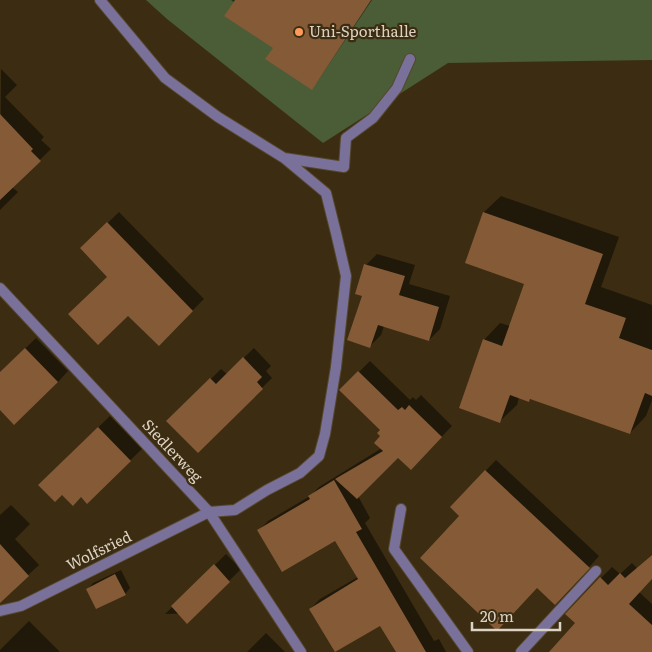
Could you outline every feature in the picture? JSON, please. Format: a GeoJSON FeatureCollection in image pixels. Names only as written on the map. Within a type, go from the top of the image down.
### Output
{"type":"FeatureCollection","features":[{"type":"Feature","properties":{"kind":"street"},"geometry":{"type":"LineString","coordinates":[[100,0],[165,78],[218,117],[284,158],[326,193],[346,276],[336,367],[325,434],[319,456],[300,472],[235,510],[209,512]]}},
{"type":"Feature","properties":{"kind":"street"},"geometry":{"type":"LineString","coordinates":[[284,158],[344,168],[346,138],[373,118],[397,88],[410,58]]}},
{"type":"Feature","properties":{"kind":"street","name":"Siedlerweg"},"geometry":{"type":"LineString","coordinates":[[0,288],[209,512],[301,652]]}},
{"type":"Feature","properties":{"kind":"street"},"geometry":{"type":"LineString","coordinates":[[401,509],[394,549],[468,652]]}},
{"type":"Feature","properties":{"kind":"street","name":"Wolfsried"},"geometry":{"type":"LineString","coordinates":[[0,611],[21,606],[209,512]]}},
{"type":"Feature","properties":{"kind":"street"},"geometry":{"type":"LineString","coordinates":[[521,652],[596,571]]}},
{"type":"Feature","properties":{"kind":"green space"},"geometry":{"type":"Polygon","coordinates":[[[146,0],[652,0],[652,60],[448,63],[323,143],[167,19],[146,0]]]}},
{"type":"Feature","properties":{"kind":"building","name":"Uni-Sporthalle"},"geometry":{"type":"Polygon","coordinates":[[[235,0],[371,0],[312,90],[265,59],[273,48],[224,16],[235,0]]]}},
{"type":"Feature","properties":{"kind":"building"},"geometry":{"type":"Polygon","coordinates":[[[0,114],[33,149],[31,151],[41,161],[0,200],[0,114]]]}},
{"type":"Feature","properties":{"kind":"building"},"geometry":{"type":"Polygon","coordinates":[[[483,212],[603,254],[585,304],[626,318],[619,338],[652,350],[652,396],[645,393],[630,434],[530,399],[529,402],[510,395],[500,423],[459,408],[483,339],[502,346],[524,284],[465,263],[483,212]]]}},
{"type":"Feature","properties":{"kind":"building"},"geometry":{"type":"Polygon","coordinates":[[[107,222],[193,311],[159,346],[128,316],[98,345],[68,314],[107,277],[80,248],[107,222]]]}},
{"type":"Feature","properties":{"kind":"building"},"geometry":{"type":"Polygon","coordinates":[[[364,264],[405,276],[399,295],[439,307],[429,341],[378,325],[370,348],[347,340],[362,296],[355,294],[364,264]]]}},
{"type":"Feature","properties":{"kind":"building"},"geometry":{"type":"Polygon","coordinates":[[[25,348],[58,382],[14,425],[0,410],[0,372],[25,348]]]}},
{"type":"Feature","properties":{"kind":"building"},"geometry":{"type":"Polygon","coordinates":[[[243,357],[262,377],[257,382],[263,389],[198,453],[166,421],[210,378],[216,384],[243,357]]]}},
{"type":"Feature","properties":{"kind":"building"},"geometry":{"type":"Polygon","coordinates":[[[358,371],[398,410],[402,407],[405,410],[409,405],[442,437],[411,470],[398,458],[357,499],[335,479],[383,451],[374,443],[380,436],[377,433],[380,430],[339,390],[358,371]]]}},
{"type":"Feature","properties":{"kind":"building"},"geometry":{"type":"Polygon","coordinates":[[[98,427],[131,461],[87,504],[81,497],[73,506],[62,495],[55,502],[38,485],[98,427]]]}},
{"type":"Feature","properties":{"kind":"building"},"geometry":{"type":"Polygon","coordinates":[[[485,470],[590,568],[555,605],[537,588],[497,631],[420,558],[459,516],[450,507],[485,470]]]}},
{"type":"Feature","properties":{"kind":"building"},"geometry":{"type":"Polygon","coordinates":[[[334,480],[362,529],[356,532],[426,652],[396,652],[380,626],[335,652],[309,609],[358,579],[335,541],[282,572],[257,530],[310,499],[308,496],[334,480]]]}},
{"type":"Feature","properties":{"kind":"building"},"geometry":{"type":"Polygon","coordinates":[[[0,544],[29,576],[0,603],[0,544]]]}},
{"type":"Feature","properties":{"kind":"building"},"geometry":{"type":"Polygon","coordinates":[[[652,555],[652,579],[629,604],[652,625],[652,652],[549,652],[575,623],[565,614],[600,577],[608,585],[620,573],[625,578],[652,555]]]}},
{"type":"Feature","properties":{"kind":"building"},"geometry":{"type":"Polygon","coordinates":[[[214,564],[230,582],[187,624],[171,606],[214,564]]]}},
{"type":"Feature","properties":{"kind":"building"},"geometry":{"type":"Polygon","coordinates":[[[115,574],[126,595],[96,609],[86,589],[115,574]]]}},
{"type":"Feature","properties":{"kind":"place","name":"Uni-Sporthalle"},"geometry":{"type":"Point","coordinates":[299,32]}}]}
